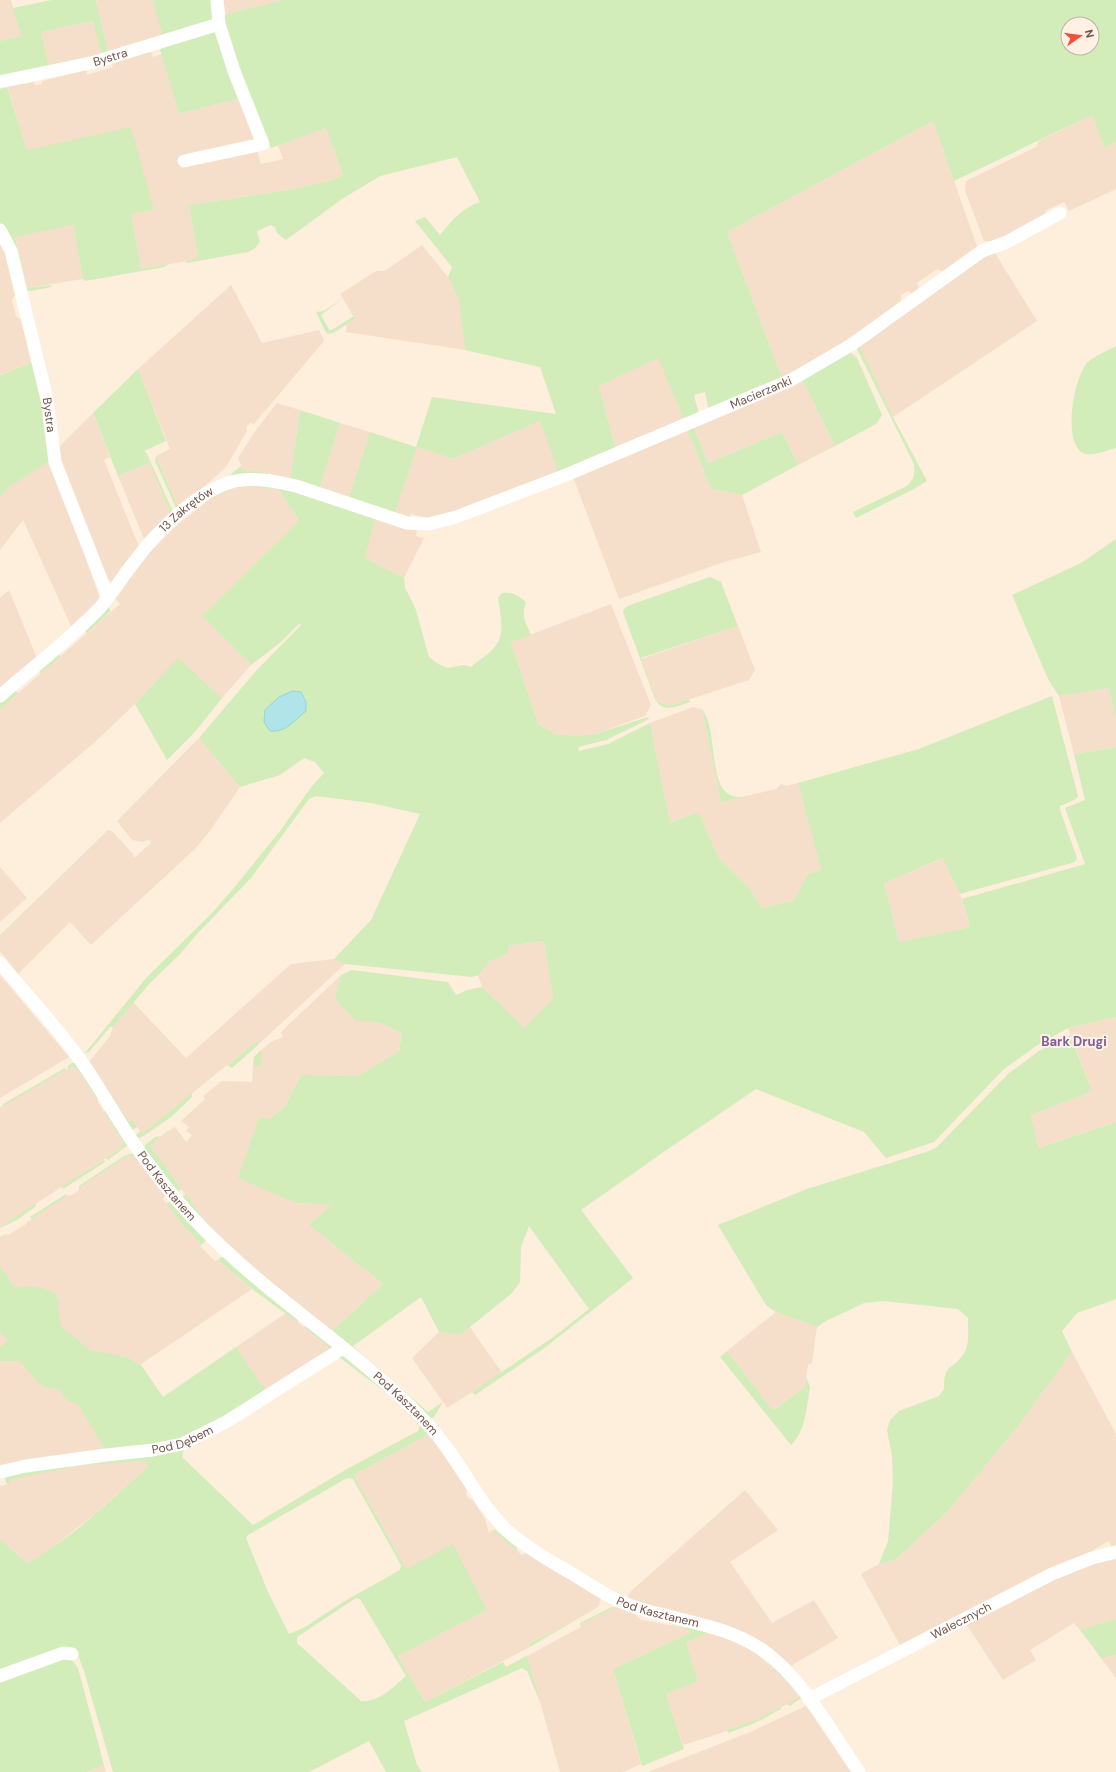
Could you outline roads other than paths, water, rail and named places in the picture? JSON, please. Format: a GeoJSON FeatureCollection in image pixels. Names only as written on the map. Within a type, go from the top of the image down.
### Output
{"type":"FeatureCollection","features":[{"type":"Feature","properties":{"kind":"street"},"geometry":{"type":"LineString","coordinates":[[184,161],[264,144],[234,71],[219,24],[216,0]]}},
{"type":"Feature","properties":{"kind":"street","name":"Bystra"},"geometry":{"type":"LineString","coordinates":[[0,82],[95,62],[219,24]]}},
{"type":"Feature","properties":{"kind":"street","name":"Macierzanki"},"geometry":{"type":"LineString","coordinates":[[436,523],[456,517],[559,478],[791,380],[851,345],[982,252],[1005,243],[1060,213]]}},
{"type":"Feature","properties":{"kind":"street","name":"Bystra"},"geometry":{"type":"LineString","coordinates":[[0,230],[11,250],[47,399],[55,462],[108,597]]}},
{"type":"Feature","properties":{"kind":"street","name":"13 Zakrętów"},"geometry":{"type":"LineString","coordinates":[[0,696],[94,614],[144,550],[169,524],[207,493],[219,486],[236,480],[249,479],[296,486],[407,522],[422,524],[436,523]]}},
{"type":"Feature","properties":{"kind":"street","name":"Pod Kasztanem"},"geometry":{"type":"LineString","coordinates":[[0,963],[73,1050],[102,1092],[136,1146],[192,1218],[214,1240],[257,1278],[379,1378],[429,1425],[444,1443],[487,1508],[510,1532],[523,1543],[620,1602],[712,1628],[749,1642],[783,1668],[809,1699],[859,1772]]}},
{"type":"Feature","properties":{"kind":"street","name":"Pod Dębem"},"geometry":{"type":"LineString","coordinates":[[0,1472],[26,1466],[106,1454],[154,1450],[182,1444],[226,1422],[343,1348]]}},
{"type":"Feature","properties":{"kind":"street","name":"Walecznych"},"geometry":{"type":"LineString","coordinates":[[809,1699],[1052,1574],[1092,1558],[1116,1552]]}},
{"type":"Feature","properties":{"kind":"street"},"geometry":{"type":"LineString","coordinates":[[0,1676],[62,1653],[72,1654]]}},
{"type":"Feature","properties":{"kind":"water"},"geometry":{"type":"Polygon","coordinates":[[[292,691],[301,692],[306,702],[306,711],[285,728],[270,731],[264,722],[265,710],[279,697],[292,691]]]}},
{"type":"Feature","properties":{"kind":"district","name":"Bark Drugi"},"geometry":{"type":"Point","coordinates":[1074,1041]}}]}
